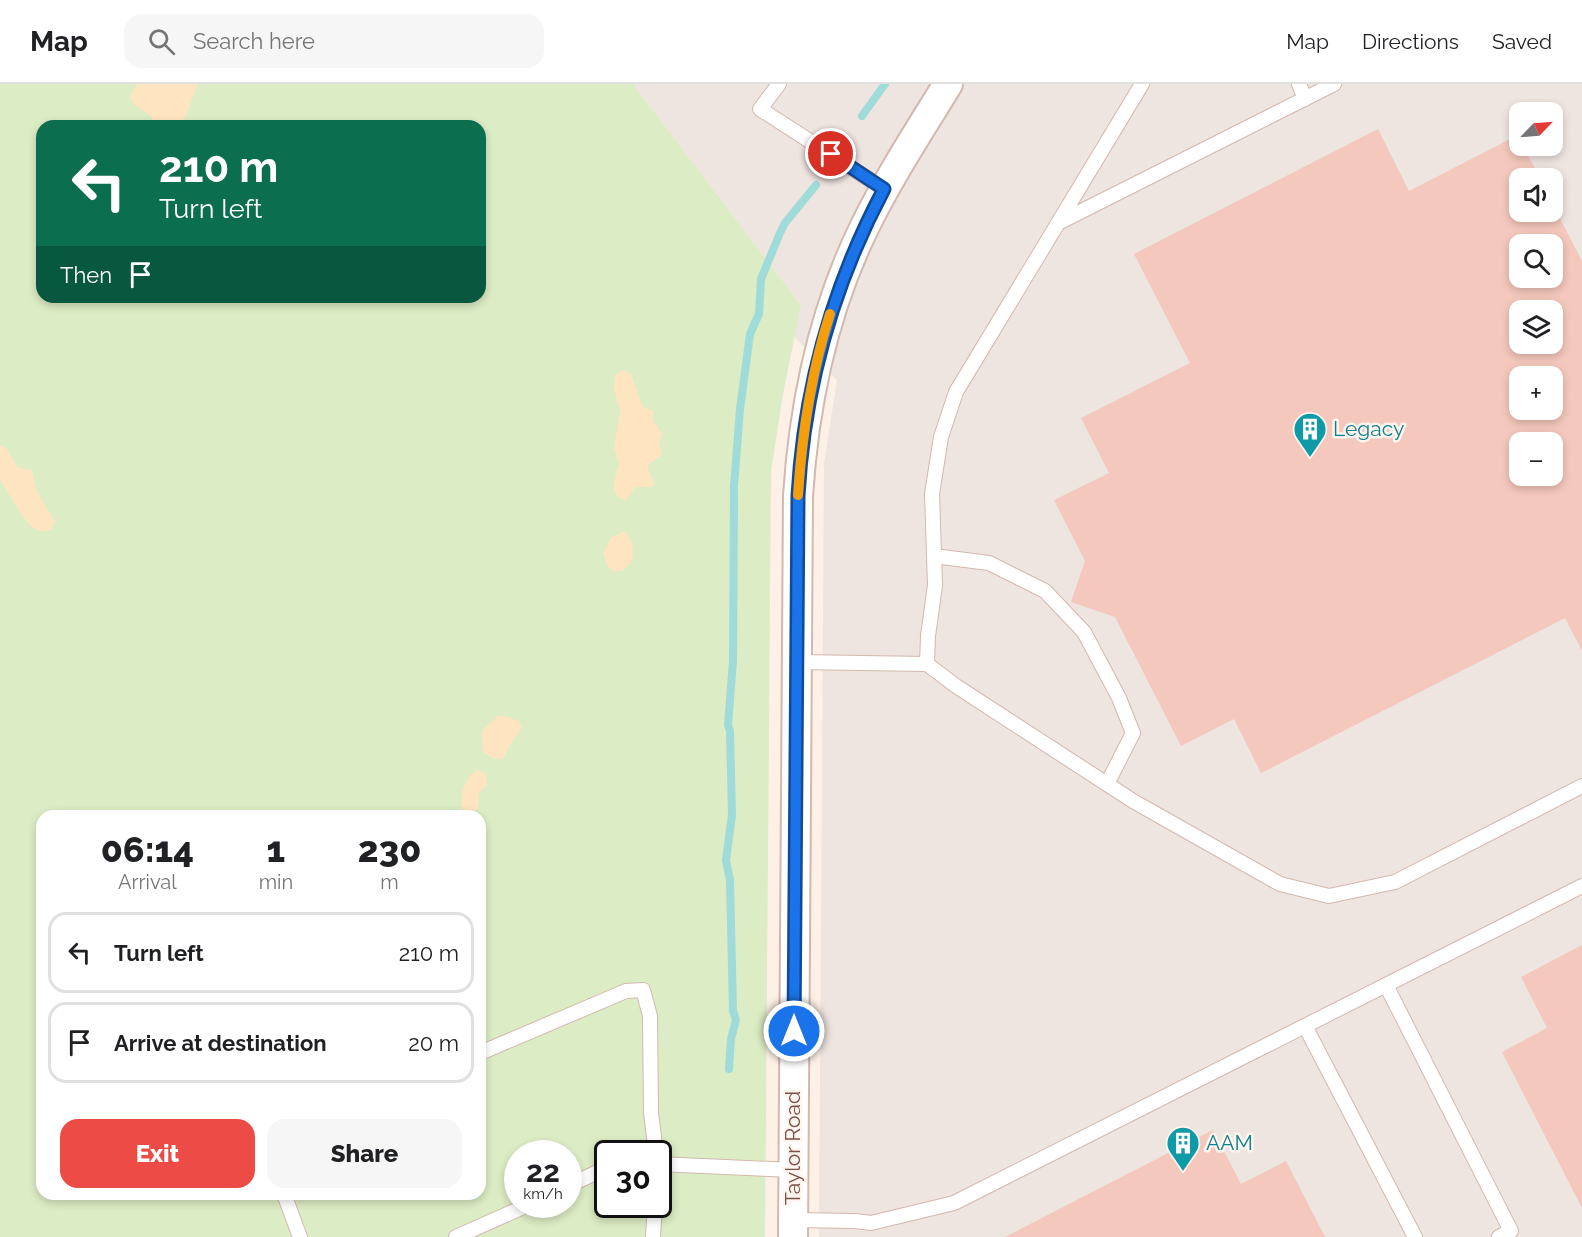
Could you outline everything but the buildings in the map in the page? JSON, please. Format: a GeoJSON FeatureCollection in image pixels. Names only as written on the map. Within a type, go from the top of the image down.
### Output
{"type":"FeatureCollection","features":[{"type":"Feature","properties":{"kind":"street","name":"Taylor Road"},"geometry":{"type":"LineString","coordinates":[[793,1228],[798,496],[803,439],[810,390],[839,288],[864,227],[884,189],[948,84]]}},
{"type":"Feature","properties":{"kind":"lane"},"geometry":{"type":"LineString","coordinates":[[779,84],[760,108],[884,189]]}},
{"type":"Feature","properties":{"kind":"lane"},"geometry":{"type":"LineString","coordinates":[[927,664],[928,636],[935,585],[932,494],[941,437],[956,392],[1142,84]]}},
{"type":"Feature","properties":{"kind":"lane"},"geometry":{"type":"LineString","coordinates":[[1299,84],[1305,99]]}},
{"type":"Feature","properties":{"kind":"lane"},"geometry":{"type":"LineString","coordinates":[[1060,222],[1334,84]]}},
{"type":"Feature","properties":{"kind":"lane"},"geometry":{"type":"LineString","coordinates":[[934,556],[988,563],[1045,591],[1084,632],[1119,698],[1133,733],[1107,784]]}},
{"type":"Feature","properties":{"kind":"lane"},"geometry":{"type":"LineString","coordinates":[[797,662],[927,664],[956,686],[1133,801],[1281,884],[1329,896],[1395,882],[1582,786]]}},
{"type":"Feature","properties":{"kind":"lane"},"geometry":{"type":"LineString","coordinates":[[793,1228],[855,1221],[871,1224],[954,1203],[1582,886]]}},
{"type":"Feature","properties":{"kind":"lane"},"geometry":{"type":"LineString","coordinates":[[1386,985],[1511,1231],[1499,1237]]}},
{"type":"Feature","properties":{"kind":"lane"},"geometry":{"type":"LineString","coordinates":[[486,1050],[626,991],[643,990],[650,1016],[651,1112],[654,1140]]}},
{"type":"Feature","properties":{"kind":"lane"},"geometry":{"type":"LineString","coordinates":[[1305,1026],[1415,1237]]}},
{"type":"Feature","properties":{"kind":"lane"},"geometry":{"type":"LineString","coordinates":[[672,1165],[793,1170]]}},
{"type":"Feature","properties":{"kind":"lane"},"geometry":{"type":"LineString","coordinates":[[286,1200],[300,1237]]}},
{"type":"Feature","properties":{"kind":"lane"},"geometry":{"type":"LineString","coordinates":[[456,1237],[504,1216]]}},
{"type":"Feature","properties":{"kind":"lane"},"geometry":{"type":"LineString","coordinates":[[653,1237],[654,1218]]}},
{"type":"Feature","properties":{"kind":"shaded area"},"geometry":{"type":"Polygon","coordinates":[[[633,84],[1582,84],[1582,1237],[819,1237],[824,464],[837,380],[794,337],[801,305],[633,84]]]}},
{"type":"Feature","properties":{"kind":"green space"},"geometry":{"type":"Polygon","coordinates":[[[0,84],[633,84],[801,305],[783,394],[771,472],[765,1237],[0,1237],[0,84]]]}},
{"type":"Feature","properties":{"kind":"sand"},"geometry":{"type":"Polygon","coordinates":[[[137,84],[198,84],[184,120],[152,120],[135,105],[130,96],[137,84]]]}},
{"type":"Feature","properties":{"kind":"sand"},"geometry":{"type":"Polygon","coordinates":[[[621,371],[632,375],[643,405],[653,411],[653,421],[663,434],[659,442],[662,455],[647,467],[654,483],[652,487],[636,487],[625,501],[617,496],[614,490],[619,464],[614,448],[620,410],[614,390],[615,375],[621,371]]]}},
{"type":"Feature","properties":{"kind":"sand"},"geometry":{"type":"Polygon","coordinates":[[[0,445],[7,449],[17,467],[32,470],[36,490],[55,521],[51,530],[41,532],[32,527],[23,517],[2,483],[0,445]]]}},
{"type":"Feature","properties":{"kind":"sand"},"geometry":{"type":"Polygon","coordinates":[[[624,531],[632,543],[632,557],[626,568],[613,571],[607,565],[603,553],[611,538],[624,531]]]}},
{"type":"Feature","properties":{"kind":"sand"},"geometry":{"type":"Polygon","coordinates":[[[497,716],[519,721],[522,727],[504,758],[495,759],[483,752],[482,732],[497,716]]]}},
{"type":"Feature","properties":{"kind":"sand"},"geometry":{"type":"Polygon","coordinates":[[[477,770],[485,773],[487,784],[479,793],[478,809],[463,810],[462,794],[466,782],[477,770]]]}},
{"type":"Feature","properties":{"kind":"waterway"},"geometry":{"type":"LineString","coordinates":[[862,116],[885,84]]}},
{"type":"Feature","properties":{"kind":"waterway"},"geometry":{"type":"LineString","coordinates":[[729,1069],[731,1039],[736,1020],[733,1011],[730,880],[726,860],[732,815],[728,725],[733,661],[734,486],[740,409],[750,334],[759,314],[761,279],[785,223],[816,185]]}},
{"type":"Feature","properties":{"kind":"slow traffic"},"geometry":{"type":"LineString","coordinates":[[798,495],[810,390],[830,314]]}},
{"type":"Feature","properties":{"kind":"place","name":"Legacy"},"geometry":{"type":"Point","coordinates":[1310,458]}},
{"type":"Feature","properties":{"kind":"place","name":"AAM"},"geometry":{"type":"Point","coordinates":[1183,1172]}},
{"type":"Feature","properties":{"kind":"route"},"geometry":{"type":"LineString","coordinates":[[794,1031],[800,463],[810,390],[826,328],[851,257],[884,189],[831,154]]}}]}
